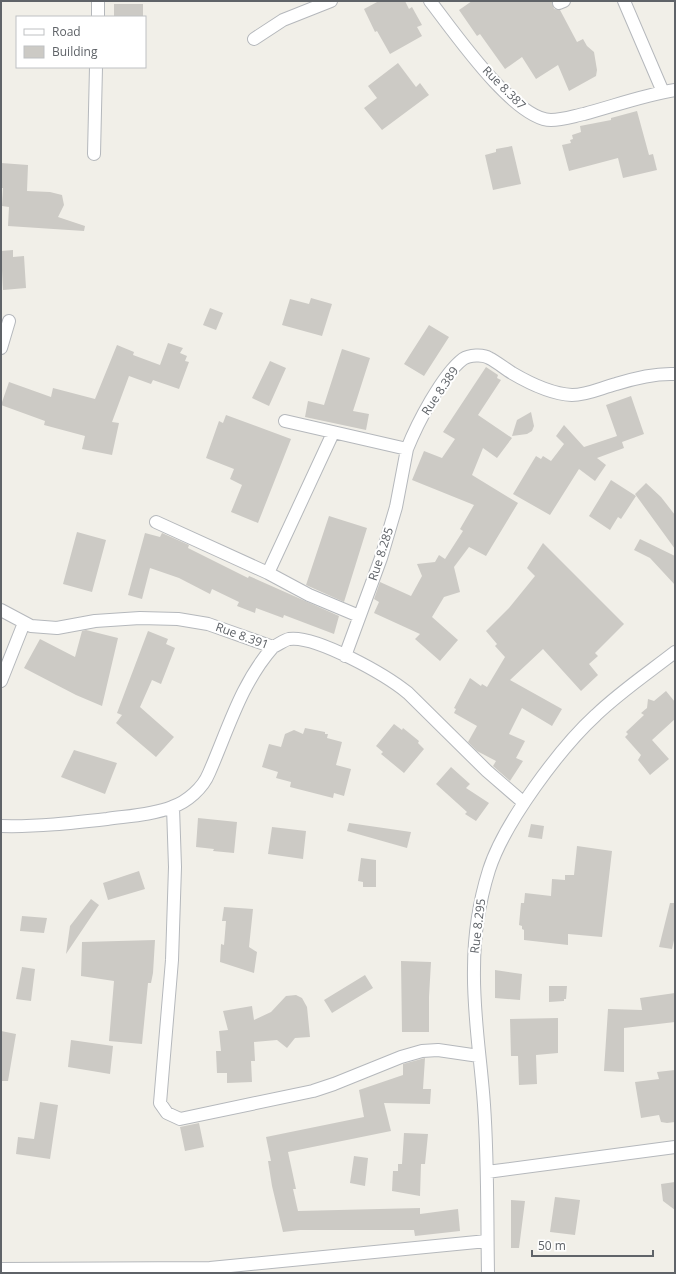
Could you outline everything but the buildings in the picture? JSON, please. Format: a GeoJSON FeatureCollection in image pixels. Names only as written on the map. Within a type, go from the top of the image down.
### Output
{"type":"FeatureCollection","features":[{"type":"Feature","properties":{"kind":"street"},"geometry":{"type":"LineString","coordinates":[[98,1],[98,16]]}},
{"type":"Feature","properties":{"kind":"street"},"geometry":{"type":"LineString","coordinates":[[254,39],[283,20],[331,1]]}},
{"type":"Feature","properties":{"kind":"street","name":"Rue 8.387"},"geometry":{"type":"LineString","coordinates":[[430,1],[490,76],[518,104],[533,115],[550,120],[573,116],[669,91]]}},
{"type":"Feature","properties":{"kind":"street"},"geometry":{"type":"LineString","coordinates":[[624,1],[669,91]]}},
{"type":"Feature","properties":{"kind":"street"},"geometry":{"type":"LineString","coordinates":[[94,154],[96,68]]}},
{"type":"Feature","properties":{"kind":"street"},"geometry":{"type":"LineString","coordinates":[[1,348],[9,321]]}},
{"type":"Feature","properties":{"kind":"street","name":"Rue 8.389"},"geometry":{"type":"LineString","coordinates":[[407,449],[428,406],[454,368],[464,358],[477,355],[488,357],[513,374],[552,391],[572,395],[594,392],[638,377],[661,373],[675,374]]}},
{"type":"Feature","properties":{"kind":"street"},"geometry":{"type":"LineString","coordinates":[[285,421],[407,449]]}},
{"type":"Feature","properties":{"kind":"street"},"geometry":{"type":"LineString","coordinates":[[268,573],[333,433]]}},
{"type":"Feature","properties":{"kind":"street","name":"Rue 8.285"},"geometry":{"type":"LineString","coordinates":[[346,656],[359,616],[382,558],[396,507],[407,449]]}},
{"type":"Feature","properties":{"kind":"street"},"geometry":{"type":"LineString","coordinates":[[156,522],[268,573],[309,595],[359,616]]}},
{"type":"Feature","properties":{"kind":"street","name":"Rue 8.391"},"geometry":{"type":"LineString","coordinates":[[1,610],[30,626],[57,628],[94,621],[140,618],[178,619],[208,624],[273,647],[288,639],[306,639],[346,656],[382,674],[408,693],[487,771],[524,803]]}},
{"type":"Feature","properties":{"kind":"street"},"geometry":{"type":"LineString","coordinates":[[1,681],[24,623]]}},
{"type":"Feature","properties":{"kind":"street"},"geometry":{"type":"LineString","coordinates":[[1,826],[37,826],[137,815],[173,807],[194,795],[208,775],[244,691],[259,663],[273,647]]}},
{"type":"Feature","properties":{"kind":"street","name":"Rue 8.295"},"geometry":{"type":"LineString","coordinates":[[488,1273],[487,1172],[484,1103],[479,1056],[474,970],[480,901],[490,868],[503,840],[524,803],[562,753],[594,717],[675,652]]}},
{"type":"Feature","properties":{"kind":"street"},"geometry":{"type":"LineString","coordinates":[[173,807],[175,867],[172,960],[160,1103],[167,1114],[180,1119],[313,1091],[334,1084],[401,1056],[422,1051],[438,1050],[479,1056]]}},
{"type":"Feature","properties":{"kind":"street"},"geometry":{"type":"LineString","coordinates":[[487,1172],[675,1148]]}},
{"type":"Feature","properties":{"kind":"street"},"geometry":{"type":"LineString","coordinates":[[1,1269],[210,1268],[487,1241]]}}]}
